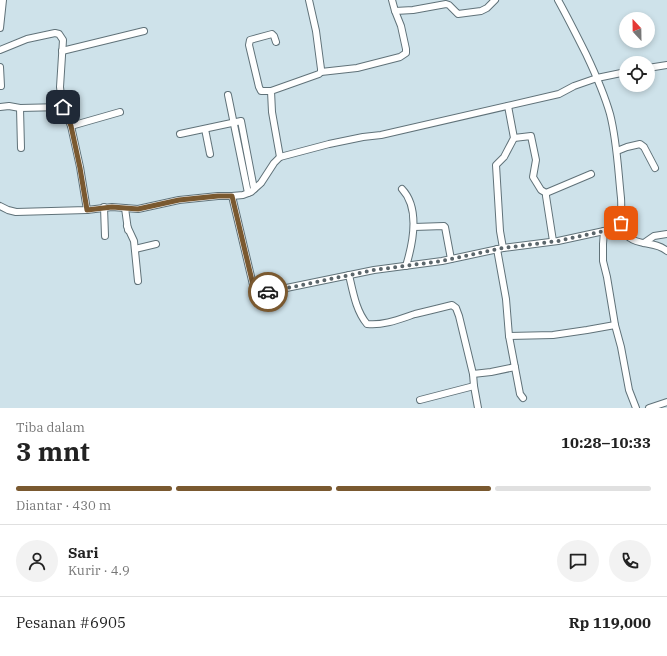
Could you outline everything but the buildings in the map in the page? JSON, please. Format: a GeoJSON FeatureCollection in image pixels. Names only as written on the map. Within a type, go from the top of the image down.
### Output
{"type":"FeatureCollection","features":[{"type":"Feature","properties":{"kind":"street"},"geometry":{"type":"LineString","coordinates":[[0,28],[2,0]]}},
{"type":"Feature","properties":{"kind":"street"},"geometry":{"type":"LineString","coordinates":[[309,0],[316,31],[321,72]]}},
{"type":"Feature","properties":{"kind":"street"},"geometry":{"type":"LineString","coordinates":[[276,42],[272,34],[249,41],[261,91],[271,91],[321,72],[357,68],[404,55],[406,53],[406,49],[401,26],[392,0]]}},
{"type":"Feature","properties":{"kind":"street"},"geometry":{"type":"LineString","coordinates":[[395,11],[413,10],[446,4],[448,2],[458,14],[481,11],[487,8],[495,0]]}},
{"type":"Feature","properties":{"kind":"street"},"geometry":{"type":"LineString","coordinates":[[558,0],[597,78],[610,114],[617,150],[621,223],[624,231],[630,238],[655,245],[667,251]]}},
{"type":"Feature","properties":{"kind":"street"},"geometry":{"type":"LineString","coordinates":[[62,51],[144,31]]}},
{"type":"Feature","properties":{"kind":"street"},"geometry":{"type":"LineString","coordinates":[[0,50],[26,39],[55,33],[59,34],[63,40],[60,87],[63,107],[71,126],[87,210]]}},
{"type":"Feature","properties":{"kind":"street"},"geometry":{"type":"LineString","coordinates":[[655,67],[667,64]]}},
{"type":"Feature","properties":{"kind":"street"},"geometry":{"type":"LineString","coordinates":[[0,67],[1,86]]}},
{"type":"Feature","properties":{"kind":"street"},"geometry":{"type":"LineString","coordinates":[[0,206],[16,212],[87,210],[104,207],[138,209],[179,200],[243,195],[261,183],[274,163],[280,157],[343,141],[381,135],[559,94],[574,86],[597,78],[619,73]]}},
{"type":"Feature","properties":{"kind":"street"},"geometry":{"type":"LineString","coordinates":[[271,91],[272,112],[280,157]]}},
{"type":"Feature","properties":{"kind":"street"},"geometry":{"type":"LineString","coordinates":[[228,95],[248,193]]}},
{"type":"Feature","properties":{"kind":"street"},"geometry":{"type":"LineString","coordinates":[[508,106],[514,138],[504,157],[496,166],[500,248],[509,336],[520,394],[523,398]]}},
{"type":"Feature","properties":{"kind":"street"},"geometry":{"type":"LineString","coordinates":[[0,107],[63,107]]}},
{"type":"Feature","properties":{"kind":"street"},"geometry":{"type":"LineString","coordinates":[[20,108],[20,148]]}},
{"type":"Feature","properties":{"kind":"street"},"geometry":{"type":"LineString","coordinates":[[71,126],[120,112]]}},
{"type":"Feature","properties":{"kind":"street"},"geometry":{"type":"LineString","coordinates":[[180,134],[241,121],[254,188]]}},
{"type":"Feature","properties":{"kind":"street"},"geometry":{"type":"LineString","coordinates":[[205,128],[210,154]]}},
{"type":"Feature","properties":{"kind":"street"},"geometry":{"type":"LineString","coordinates":[[514,138],[531,136],[536,160],[533,177],[542,190],[546,193],[553,241]]}},
{"type":"Feature","properties":{"kind":"street"},"geometry":{"type":"LineString","coordinates":[[617,150],[640,144],[644,147],[655,168]]}},
{"type":"Feature","properties":{"kind":"street"},"geometry":{"type":"LineString","coordinates":[[546,193],[591,174]]}},
{"type":"Feature","properties":{"kind":"street"},"geometry":{"type":"LineString","coordinates":[[402,189],[410,200],[414,227],[406,266]]}},
{"type":"Feature","properties":{"kind":"street"},"geometry":{"type":"LineString","coordinates":[[232,196],[254,289],[256,293],[262,294],[374,270],[451,259],[500,248],[553,241],[604,231],[621,223]]}},
{"type":"Feature","properties":{"kind":"street"},"geometry":{"type":"LineString","coordinates":[[104,207],[105,236]]}},
{"type":"Feature","properties":{"kind":"street"},"geometry":{"type":"LineString","coordinates":[[125,208],[128,234]]}},
{"type":"Feature","properties":{"kind":"street"},"geometry":{"type":"LineString","coordinates":[[127,226],[134,241],[138,282]]}},
{"type":"Feature","properties":{"kind":"street"},"geometry":{"type":"LineString","coordinates":[[414,227],[444,226],[451,259]]}},
{"type":"Feature","properties":{"kind":"street"},"geometry":{"type":"LineString","coordinates":[[604,231],[602,244],[603,261],[629,390],[636,408]]}},
{"type":"Feature","properties":{"kind":"street"},"geometry":{"type":"LineString","coordinates":[[644,243],[654,236],[667,234]]}},
{"type":"Feature","properties":{"kind":"street"},"geometry":{"type":"LineString","coordinates":[[135,249],[156,244]]}},
{"type":"Feature","properties":{"kind":"street"},"geometry":{"type":"LineString","coordinates":[[349,275],[362,318],[367,324],[374,325],[387,323],[452,305],[456,308],[473,374],[478,408]]}},
{"type":"Feature","properties":{"kind":"street"},"geometry":{"type":"LineString","coordinates":[[509,336],[553,335],[615,325]]}},
{"type":"Feature","properties":{"kind":"street"},"geometry":{"type":"LineString","coordinates":[[473,374],[515,367]]}},
{"type":"Feature","properties":{"kind":"street"},"geometry":{"type":"LineString","coordinates":[[420,400],[474,386]]}},
{"type":"Feature","properties":{"kind":"street"},"geometry":{"type":"LineString","coordinates":[[649,408],[667,402]]}},
{"type":"Feature","properties":{"kind":"way so far"},"geometry":{"type":"LineString","coordinates":[[268,292],[374,270],[442,261],[503,248],[558,241],[604,231],[621,223]]}},
{"type":"Feature","properties":{"kind":"route"},"geometry":{"type":"LineString","coordinates":[[63,107],[71,126],[87,210],[104,207],[138,209],[179,200],[232,196],[254,289],[256,293],[262,294],[268,292]]}}]}
